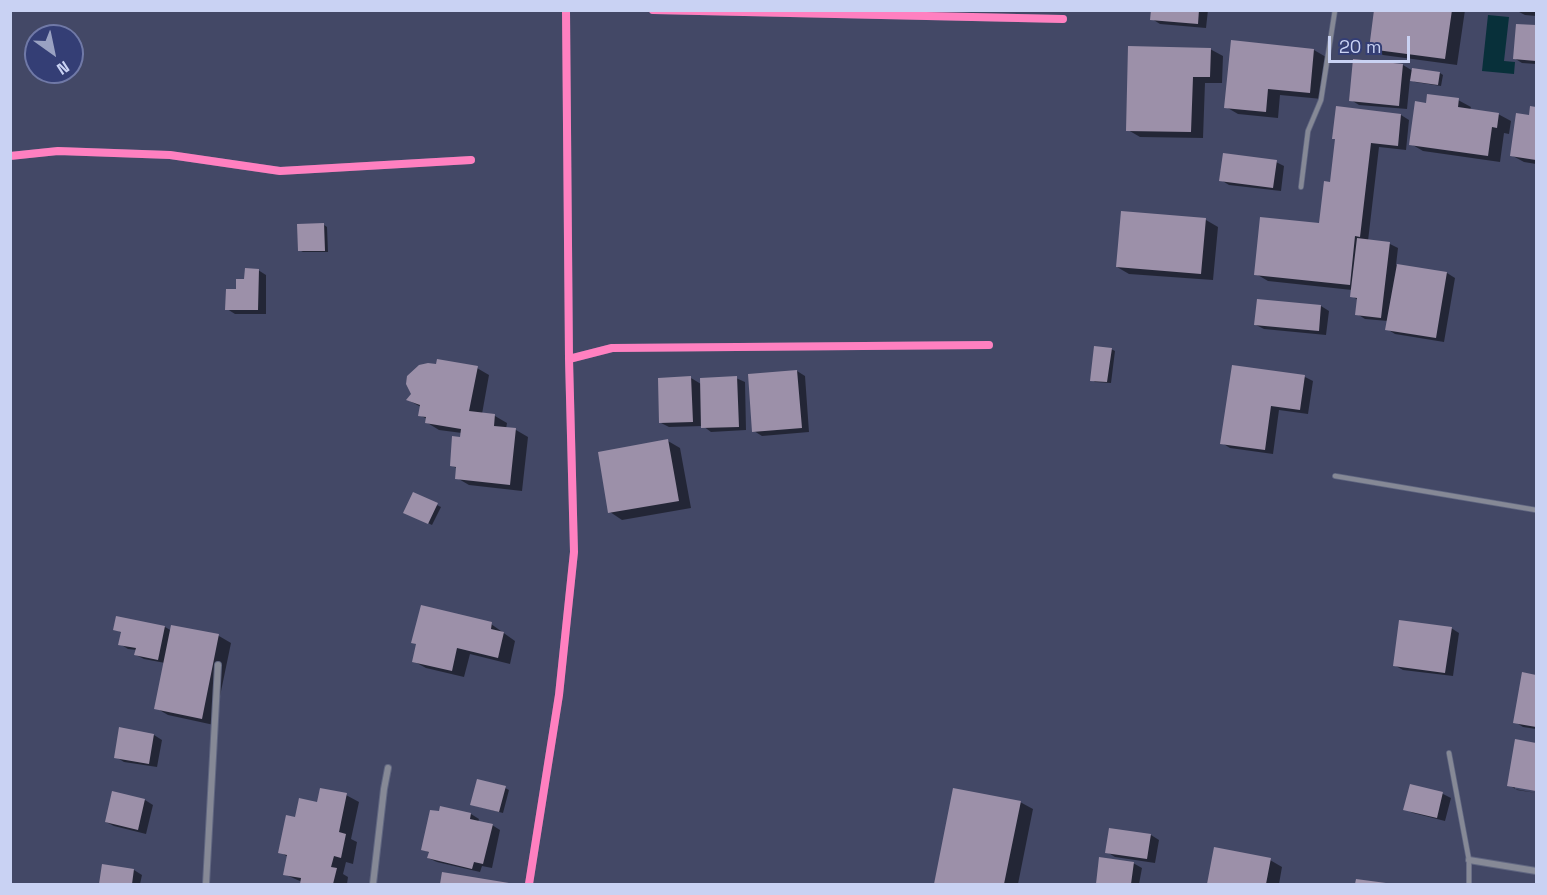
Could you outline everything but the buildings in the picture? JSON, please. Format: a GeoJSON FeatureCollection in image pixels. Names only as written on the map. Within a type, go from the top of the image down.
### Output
{"type":"FeatureCollection","features":[{"type":"Feature","properties":{"kind":"street"},"geometry":{"type":"LineString","coordinates":[[529,885],[559,695],[573,552],[566,10]]}},
{"type":"Feature","properties":{"kind":"street"},"geometry":{"type":"LineString","coordinates":[[653,10],[1064,19]]}},
{"type":"Feature","properties":{"kind":"street"},"geometry":{"type":"LineString","coordinates":[[10,156],[58,151],[170,155],[280,171],[471,159]]}},
{"type":"Feature","properties":{"kind":"street"},"geometry":{"type":"LineString","coordinates":[[569,359],[612,348],[989,345]]}},
{"type":"Feature","properties":{"kind":"street"},"geometry":{"type":"LineString","coordinates":[[206,885],[218,665]]}},
{"type":"Feature","properties":{"kind":"street"},"geometry":{"type":"LineString","coordinates":[[373,885],[388,768]]}},
{"type":"Feature","properties":{"kind":"street"},"geometry":{"type":"LineString","coordinates":[[1469,860],[1536,871]]}},
{"type":"Feature","properties":{"kind":"lane"},"geometry":{"type":"LineString","coordinates":[[1300,187],[1308,131],[1321,100],[1335,10]]}},
{"type":"Feature","properties":{"kind":"lane"},"geometry":{"type":"LineString","coordinates":[[1335,476],[1536,510]]}},
{"type":"Feature","properties":{"kind":"lane"},"geometry":{"type":"LineString","coordinates":[[1449,753],[1469,860],[1469,885]]}},
{"type":"Feature","properties":{"kind":"water"},"geometry":{"type":"Polygon","coordinates":[[[1488,15],[1509,17],[1504,61],[1515,62],[1514,74],[1482,71],[1488,15]]]}},
{"type":"Feature","properties":{"kind":"cycle path"},"geometry":{"type":"LineString","coordinates":[[529,884],[559,695],[574,552],[569,359],[566,10]]}},
{"type":"Feature","properties":{"kind":"cycle path"},"geometry":{"type":"LineString","coordinates":[[653,10],[1063,19]]}},
{"type":"Feature","properties":{"kind":"cycle path"},"geometry":{"type":"LineString","coordinates":[[10,156],[58,151],[170,155],[280,171],[471,160]]}},
{"type":"Feature","properties":{"kind":"cycle path"},"geometry":{"type":"LineString","coordinates":[[569,359],[612,348],[989,345]]}}]}
